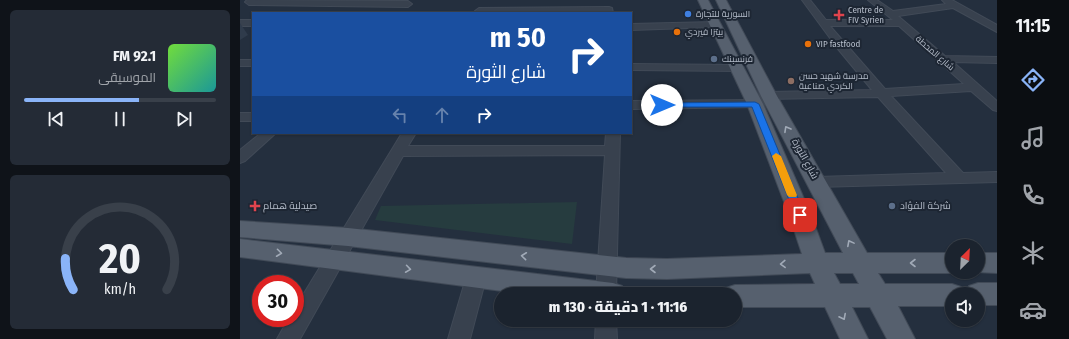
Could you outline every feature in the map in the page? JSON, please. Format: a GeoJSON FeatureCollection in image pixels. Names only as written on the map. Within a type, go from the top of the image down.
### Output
{"type":"FeatureCollection","features":[{"type":"Feature","properties":{"kind":"main road","name":"شارع الثورة"},"geometry":{"type":"LineString","coordinates":[[703,0],[736,68],[762,100],[817,182],[900,339]]}},
{"type":"Feature","properties":{"kind":"main road","name":"شارع الثورة"},"geometry":{"type":"LineString","coordinates":[[721,0],[762,100],[817,263],[854,339]]}},
{"type":"Feature","properties":{"kind":"main road"},"geometry":{"type":"LineString","coordinates":[[240,228],[348,237],[626,268],[667,269],[817,263],[945,263]]}},
{"type":"Feature","properties":{"kind":"main road"},"geometry":{"type":"LineString","coordinates":[[240,248],[549,287]]}},
{"type":"Feature","properties":{"kind":"main road"},"geometry":{"type":"LineString","coordinates":[[985,263],[997,263]]}},
{"type":"Feature","properties":{"kind":"main road"},"geometry":{"type":"LineString","coordinates":[[742,296],[877,296],[945,294]]}},
{"type":"Feature","properties":{"kind":"main road"},"geometry":{"type":"LineString","coordinates":[[985,294],[997,294]]}},
{"type":"Feature","properties":{"kind":"street"},"geometry":{"type":"LineString","coordinates":[[484,0],[478,12],[612,10]]}},
{"type":"Feature","properties":{"kind":"street"},"geometry":{"type":"LineString","coordinates":[[806,0],[823,23],[881,93],[959,178]]}},
{"type":"Feature","properties":{"kind":"street","name":"شارع المحطة"},"geometry":{"type":"LineString","coordinates":[[875,0],[995,104]]}},
{"type":"Feature","properties":{"kind":"street"},"geometry":{"type":"LineString","coordinates":[[945,0],[997,29]]}},
{"type":"Feature","properties":{"kind":"street"},"geometry":{"type":"LineString","coordinates":[[240,6],[250,1],[410,2]]}},
{"type":"Feature","properties":{"kind":"street"},"geometry":{"type":"LineString","coordinates":[[317,12],[332,2]]}},
{"type":"Feature","properties":{"kind":"street"},"geometry":{"type":"LineString","coordinates":[[401,12],[410,2]]}},
{"type":"Feature","properties":{"kind":"street"},"geometry":{"type":"LineString","coordinates":[[892,14],[955,6]]}},
{"type":"Feature","properties":{"kind":"street"},"geometry":{"type":"LineString","coordinates":[[240,23],[252,23]]}},
{"type":"Feature","properties":{"kind":"street"},"geometry":{"type":"LineString","coordinates":[[823,23],[901,23]]}},
{"type":"Feature","properties":{"kind":"street"},"geometry":{"type":"LineString","coordinates":[[632,27],[715,25]]}},
{"type":"Feature","properties":{"kind":"street"},"geometry":{"type":"LineString","coordinates":[[942,59],[997,60]]}},
{"type":"Feature","properties":{"kind":"street"},"geometry":{"type":"LineString","coordinates":[[240,63],[252,63]]}},
{"type":"Feature","properties":{"kind":"street"},"geometry":{"type":"LineString","coordinates":[[632,67],[736,68]]}},
{"type":"Feature","properties":{"kind":"street"},"geometry":{"type":"LineString","coordinates":[[632,106],[762,100],[974,87]]}},
{"type":"Feature","properties":{"kind":"street"},"geometry":{"type":"LineString","coordinates":[[240,117],[252,117]]}},
{"type":"Feature","properties":{"kind":"street"},"geometry":{"type":"LineString","coordinates":[[240,149],[259,134]]}},
{"type":"Feature","properties":{"kind":"street"},"geometry":{"type":"LineString","coordinates":[[240,158],[267,134]]}},
{"type":"Feature","properties":{"kind":"street"},"geometry":{"type":"LineString","coordinates":[[288,339],[408,134]]}},
{"type":"Feature","properties":{"kind":"street"},"geometry":{"type":"LineString","coordinates":[[606,287],[612,134]]}},
{"type":"Feature","properties":{"kind":"street"},"geometry":{"type":"LineString","coordinates":[[398,151],[612,150]]}},
{"type":"Feature","properties":{"kind":"street"},"geometry":{"type":"LineString","coordinates":[[817,182],[997,177]]}},
{"type":"Feature","properties":{"kind":"street"},"geometry":{"type":"LineString","coordinates":[[459,339],[476,278]]}},
{"type":"Feature","properties":{"kind":"street"},"geometry":{"type":"LineString","coordinates":[[606,327],[606,339]]}},
{"type":"Feature","properties":{"kind":"green space"},"geometry":{"type":"Polygon","coordinates":[[[577,202],[572,244],[375,220],[381,206],[577,202]]]}},
{"type":"Feature","properties":{"kind":"slow traffic"},"geometry":{"type":"LineString","coordinates":[[776,156],[792,195]]}},
{"type":"Feature","properties":{"kind":"place","name":"السورية للتجارة"},"geometry":{"type":"Point","coordinates":[688,14]}},
{"type":"Feature","properties":{"kind":"place","name":"Centre de FIV Syrien"},"geometry":{"type":"Point","coordinates":[839,15]}},
{"type":"Feature","properties":{"kind":"place","name":"بيتزا فيردي"},"geometry":{"type":"Point","coordinates":[677,32]}},
{"type":"Feature","properties":{"kind":"place","name":"VIP fastfood"},"geometry":{"type":"Point","coordinates":[808,44]}},
{"type":"Feature","properties":{"kind":"place","name":"فرنسبنك"},"geometry":{"type":"Point","coordinates":[714,59]}},
{"type":"Feature","properties":{"kind":"place","name":"مدرسة شهيد حسن الكردي صناعية"},"geometry":{"type":"Point","coordinates":[791,81]}},
{"type":"Feature","properties":{"kind":"place","name":"صيدلية همام"},"geometry":{"type":"Point","coordinates":[255,206]}},
{"type":"Feature","properties":{"kind":"place","name":"شركة الفؤاد"},"geometry":{"type":"Point","coordinates":[892,206]}},
{"type":"Feature","properties":{"kind":"route"},"geometry":{"type":"LineString","coordinates":[[662,105],[755,104],[800,215]]}}]}
